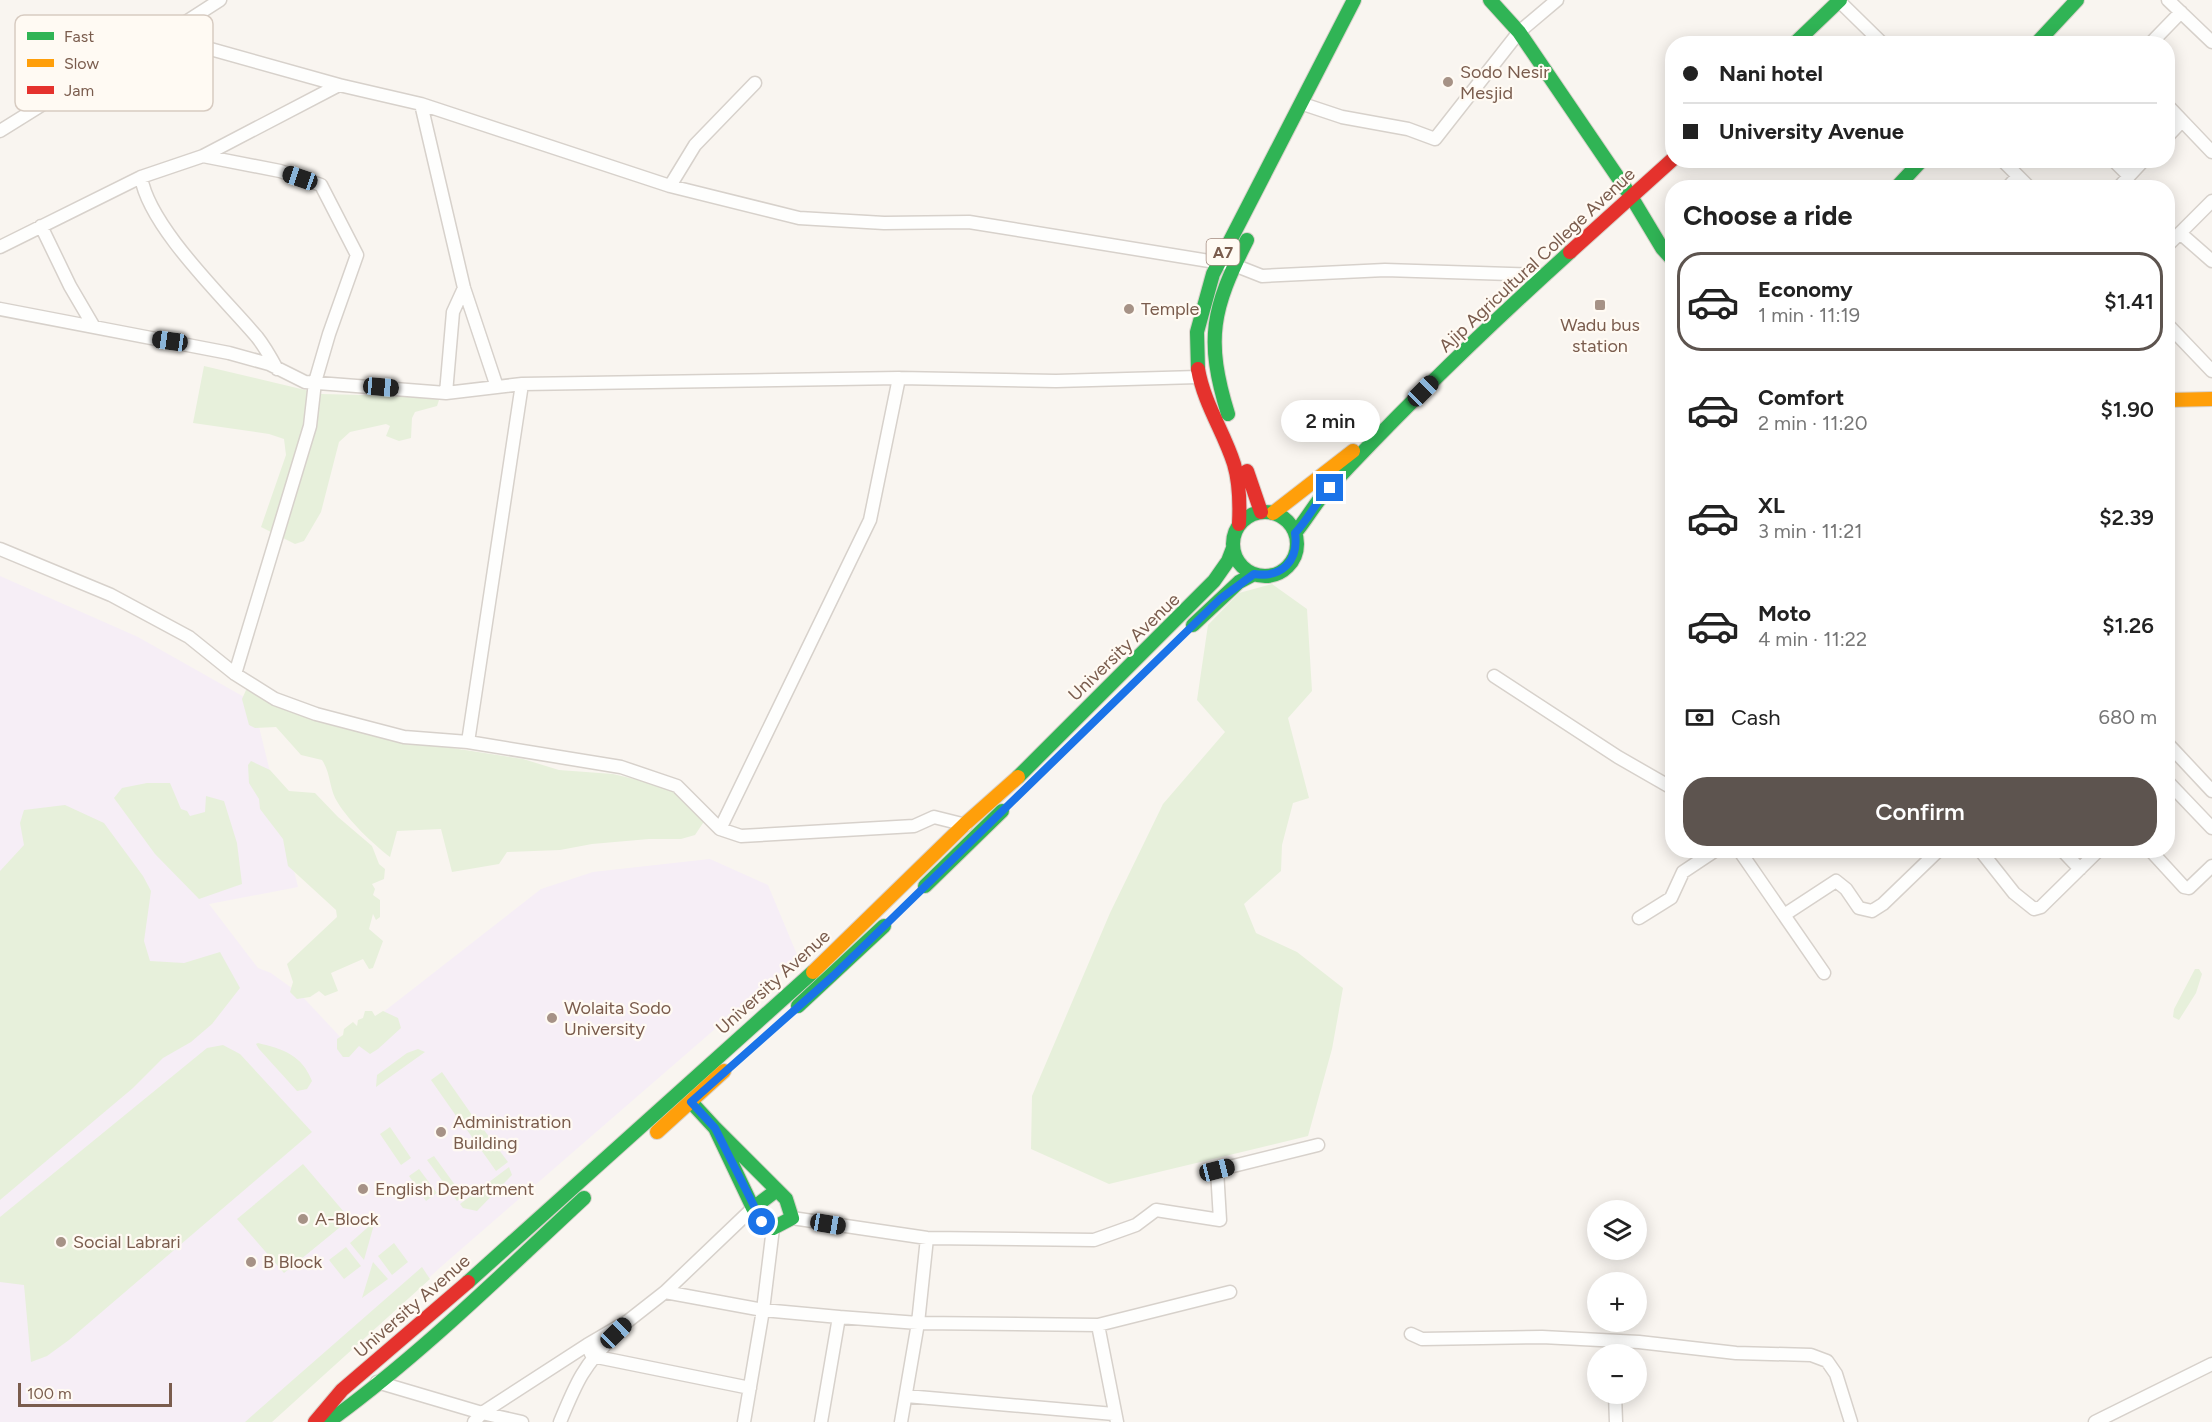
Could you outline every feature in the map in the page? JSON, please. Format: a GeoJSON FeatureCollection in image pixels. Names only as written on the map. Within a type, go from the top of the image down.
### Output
{"type":"FeatureCollection","features":[{"type":"Feature","properties":{"kind":"main road","name":"A7"},"geometry":{"type":"LineString","coordinates":[[1233,548],[1234,535],[1239,524],[1240,492],[1233,462],[1198,377],[1196,333],[1202,305],[1218,262],[1312,108],[1354,0]]}},
{"type":"Feature","properties":{"kind":"main road"},"geometry":{"type":"LineString","coordinates":[[1340,59],[1369,0]]}},
{"type":"Feature","properties":{"kind":"main road"},"geometry":{"type":"LineString","coordinates":[[1490,0],[1519,32],[1632,198],[1665,251]]}},
{"type":"Feature","properties":{"kind":"main road"},"geometry":{"type":"LineString","coordinates":[[2043,36],[2077,0]]}},
{"type":"Feature","properties":{"kind":"main road"},"geometry":{"type":"LineString","coordinates":[[1802,36],[1839,1]]}},
{"type":"Feature","properties":{"kind":"main road","name":"Ajip Agricultural College Avenue"},"geometry":{"type":"LineString","coordinates":[[1376,438],[1486,328],[1665,167]]}},
{"type":"Feature","properties":{"kind":"main road"},"geometry":{"type":"LineString","coordinates":[[1903,180],[1915,168]]}},
{"type":"Feature","properties":{"kind":"main road","name":"A7"},"geometry":{"type":"LineString","coordinates":[[1255,226],[1234,265],[1218,306],[1212,332],[1212,355],[1216,380],[1267,512],[1282,517],[1295,533]]}},
{"type":"Feature","properties":{"kind":"main road"},"geometry":{"type":"LineString","coordinates":[[2175,400],[2212,399]]}},
{"type":"Feature","properties":{"kind":"main road"},"geometry":{"type":"LineString","coordinates":[[1239,524],[1249,516],[1267,512],[1358,447],[1376,438]]}},
{"type":"Feature","properties":{"kind":"main road"},"geometry":{"type":"LineString","coordinates":[[1233,548],[1236,559],[1254,574],[1266,576],[1277,573],[1287,566],[1294,556],[1295,533],[1307,521],[1318,499],[1364,456],[1376,438]]}},
{"type":"Feature","properties":{"kind":"main road","name":"University Avenue"},"geometry":{"type":"LineString","coordinates":[[315,1422],[342,1390],[476,1275],[805,980],[965,824],[1005,790],[1214,582],[1228,561],[1233,548]]}},
{"type":"Feature","properties":{"kind":"main road","name":"University Avenue"},"geometry":{"type":"LineString","coordinates":[[1186,631],[1220,599],[1254,574]]}},
{"type":"Feature","properties":{"kind":"main road"},"geometry":{"type":"LineString","coordinates":[[912,898],[1041,774]]}},
{"type":"Feature","properties":{"kind":"main road","name":"University Avenue"},"geometry":{"type":"LineString","coordinates":[[752,1046],[833,976],[896,914]]}},
{"type":"Feature","properties":{"kind":"main road","name":"University Avenue"},"geometry":{"type":"LineString","coordinates":[[631,1155],[735,1062]]}},
{"type":"Feature","properties":{"kind":"main road"},"geometry":{"type":"LineString","coordinates":[[691,1102],[786,1199],[792,1218],[773,1228],[762,1222],[715,1128]]}},
{"type":"Feature","properties":{"kind":"main road","name":"University Avenue"},"geometry":{"type":"LineString","coordinates":[[328,1422],[353,1404],[487,1288],[597,1186]]}},
{"type":"Feature","properties":{"kind":"main road"},"geometry":{"type":"LineString","coordinates":[[753,1208],[777,1190]]}},
{"type":"Feature","properties":{"kind":"main road"},"geometry":{"type":"LineString","coordinates":[[476,1275],[487,1288]]}},
{"type":"Feature","properties":{"kind":"street"},"geometry":{"type":"LineString","coordinates":[[197,15],[220,0]]}},
{"type":"Feature","properties":{"kind":"street"},"geometry":{"type":"LineString","coordinates":[[1312,108],[1408,129],[1435,139],[1519,32],[1557,0]]}},
{"type":"Feature","properties":{"kind":"street"},"geometry":{"type":"LineString","coordinates":[[2168,0],[2212,42]]}},
{"type":"Feature","properties":{"kind":"street"},"geometry":{"type":"LineString","coordinates":[[1839,1],[1875,36]]}},
{"type":"Feature","properties":{"kind":"street"},"geometry":{"type":"LineString","coordinates":[[2158,36],[2181,12]]}},
{"type":"Feature","properties":{"kind":"street"},"geometry":{"type":"LineString","coordinates":[[213,50],[339,85],[421,104],[670,186],[799,218],[884,223],[969,222],[1218,262],[1234,265],[1262,276],[1385,270],[1546,275]]}},
{"type":"Feature","properties":{"kind":"street"},"geometry":{"type":"LineString","coordinates":[[670,186],[695,145],[755,83]]}},
{"type":"Feature","properties":{"kind":"street"},"geometry":{"type":"LineString","coordinates":[[0,248],[141,177],[203,156],[339,85]]}},
{"type":"Feature","properties":{"kind":"street"},"geometry":{"type":"LineString","coordinates":[[421,104],[464,288],[497,387]]}},
{"type":"Feature","properties":{"kind":"street"},"geometry":{"type":"LineString","coordinates":[[0,131],[32,111]]}},
{"type":"Feature","properties":{"kind":"street"},"geometry":{"type":"LineString","coordinates":[[2175,114],[2212,152]]}},
{"type":"Feature","properties":{"kind":"street"},"geometry":{"type":"LineString","coordinates":[[2175,128],[2182,121]]}},
{"type":"Feature","properties":{"kind":"street"},"geometry":{"type":"LineString","coordinates":[[203,156],[280,171],[321,185],[357,255],[315,382],[310,426],[235,674]]}},
{"type":"Feature","properties":{"kind":"street"},"geometry":{"type":"LineString","coordinates":[[2010,168],[2022,180]]}},
{"type":"Feature","properties":{"kind":"street"},"geometry":{"type":"LineString","coordinates":[[2121,168],[2129,176]]}},
{"type":"Feature","properties":{"kind":"street"},"geometry":{"type":"LineString","coordinates":[[2125,180],[2136,168]]}},
{"type":"Feature","properties":{"kind":"street"},"geometry":{"type":"LineString","coordinates":[[2014,180],[2018,176]]}},
{"type":"Feature","properties":{"kind":"street"},"geometry":{"type":"LineString","coordinates":[[141,177],[144,191],[170,233],[259,340],[277,369]]}},
{"type":"Feature","properties":{"kind":"street"},"geometry":{"type":"LineString","coordinates":[[2175,238],[2212,201]]}},
{"type":"Feature","properties":{"kind":"street"},"geometry":{"type":"LineString","coordinates":[[41,226],[65,277],[94,327]]}},
{"type":"Feature","properties":{"kind":"street"},"geometry":{"type":"LineString","coordinates":[[2180,233],[2212,261]]}},
{"type":"Feature","properties":{"kind":"street"},"geometry":{"type":"LineString","coordinates":[[446,393],[453,312],[464,288]]}},
{"type":"Feature","properties":{"kind":"street"},"geometry":{"type":"LineString","coordinates":[[0,309],[188,343],[229,353],[277,369],[305,382],[446,393],[522,384],[899,378],[1056,381],[1198,377]]}},
{"type":"Feature","properties":{"kind":"street"},"geometry":{"type":"LineString","coordinates":[[2175,332],[2212,371]]}},
{"type":"Feature","properties":{"kind":"street"},"geometry":{"type":"LineString","coordinates":[[720,829],[870,520],[899,378]]}},
{"type":"Feature","properties":{"kind":"street"},"geometry":{"type":"LineString","coordinates":[[468,742],[522,384]]}},
{"type":"Feature","properties":{"kind":"street"},"geometry":{"type":"LineString","coordinates":[[0,549],[111,595],[189,636],[235,674],[275,699],[316,714],[404,737],[468,742],[621,767],[677,786],[720,829],[741,836],[914,826],[934,817],[965,824],[977,836]]}},
{"type":"Feature","properties":{"kind":"street"},"geometry":{"type":"LineString","coordinates":[[1494,676],[1618,757],[1665,784]]}},
{"type":"Feature","properties":{"kind":"street"},"geometry":{"type":"LineString","coordinates":[[2175,751],[2212,791]]}},
{"type":"Feature","properties":{"kind":"street"},"geometry":{"type":"LineString","coordinates":[[2175,790],[2212,828]]}},
{"type":"Feature","properties":{"kind":"street"},"geometry":{"type":"LineString","coordinates":[[1638,918],[1660,907],[1671,898],[1683,872],[1704,858]]}},
{"type":"Feature","properties":{"kind":"street"},"geometry":{"type":"LineString","coordinates":[[1745,858],[1824,974]]}},
{"type":"Feature","properties":{"kind":"street"},"geometry":{"type":"LineString","coordinates":[[1784,915],[1836,881],[1846,889],[1859,908],[1872,911],[1931,858]]}},
{"type":"Feature","properties":{"kind":"street"},"geometry":{"type":"LineString","coordinates":[[1986,858],[2014,893],[2034,909],[2041,907],[2090,858]]}},
{"type":"Feature","properties":{"kind":"street"},"geometry":{"type":"LineString","coordinates":[[2070,858],[2080,869]]}},
{"type":"Feature","properties":{"kind":"street"},"geometry":{"type":"LineString","coordinates":[[2157,858],[2184,887],[2189,888],[2212,866]]}},
{"type":"Feature","properties":{"kind":"street"},"geometry":{"type":"LineString","coordinates":[[792,1218],[927,1238],[1094,1240],[1136,1225],[1156,1210],[1220,1220],[1217,1170],[1318,1145]]}},
{"type":"Feature","properties":{"kind":"street"},"geometry":{"type":"LineString","coordinates":[[478,1418],[590,1350],[628,1321],[665,1292],[753,1208]]}},
{"type":"Feature","properties":{"kind":"street"},"geometry":{"type":"LineString","coordinates":[[744,1422],[763,1310],[773,1228]]}},
{"type":"Feature","properties":{"kind":"street"},"geometry":{"type":"LineString","coordinates":[[900,1422],[918,1323],[927,1238]]}},
{"type":"Feature","properties":{"kind":"street"},"geometry":{"type":"LineString","coordinates":[[665,1292],[763,1310],[839,1317],[918,1323],[1098,1325],[1230,1292]]}},
{"type":"Feature","properties":{"kind":"street"},"geometry":{"type":"LineString","coordinates":[[820,1422],[839,1317]]}},
{"type":"Feature","properties":{"kind":"street"},"geometry":{"type":"LineString","coordinates":[[906,1396],[1115,1418],[1098,1325]]}},
{"type":"Feature","properties":{"kind":"street"},"geometry":{"type":"LineString","coordinates":[[1411,1334],[1422,1339],[1542,1337],[1614,1341],[1736,1353],[1818,1357],[1827,1361],[1836,1374],[1851,1422]]}},
{"type":"Feature","properties":{"kind":"street"},"geometry":{"type":"LineString","coordinates":[[590,1350],[750,1388]]}},
{"type":"Feature","properties":{"kind":"street"},"geometry":{"type":"LineString","coordinates":[[560,1422],[590,1350]]}},
{"type":"Feature","properties":{"kind":"street"},"geometry":{"type":"LineString","coordinates":[[2095,1422],[2212,1365]]}},
{"type":"Feature","properties":{"kind":"street"},"geometry":{"type":"LineString","coordinates":[[376,1382],[478,1418],[522,1422]]}},
{"type":"Feature","properties":{"kind":"street"},"geometry":{"type":"LineString","coordinates":[[1615,1404],[1616,1422]]}},
{"type":"Feature","properties":{"kind":"shaded area","name":"Wolaita Sodo University"},"geometry":{"type":"Polygon","coordinates":[[[0,576],[138,637],[253,702],[298,887],[209,904],[258,968],[271,973],[300,994],[345,1042],[541,889],[593,872],[710,859],[768,885],[798,957],[443,1265],[270,1422],[0,1422],[0,576]]]}},
{"type":"Feature","properties":{"kind":"green space"},"geometry":{"type":"Polygon","coordinates":[[[204,366],[322,394],[440,397],[437,406],[415,412],[412,418],[411,438],[399,441],[386,436],[390,426],[386,424],[350,432],[339,442],[321,512],[304,541],[295,544],[261,527],[286,455],[284,439],[269,434],[193,423],[204,366]]]}},
{"type":"Feature","properties":{"kind":"green space"},"geometry":{"type":"Polygon","coordinates":[[[1272,584],[1307,609],[1312,691],[1288,718],[1309,798],[1293,803],[1282,845],[1281,871],[1244,904],[1256,933],[1297,952],[1343,988],[1332,1049],[1308,1136],[1109,1184],[1031,1149],[1032,1096],[1110,913],[1163,804],[1225,732],[1197,700],[1208,625],[1239,593],[1272,584]]]}},
{"type":"Feature","properties":{"kind":"green space"},"geometry":{"type":"Polygon","coordinates":[[[258,689],[351,724],[433,745],[523,759],[559,770],[613,774],[668,787],[686,800],[705,820],[695,835],[681,839],[649,839],[592,844],[560,850],[507,852],[499,864],[452,872],[441,829],[397,831],[390,857],[362,832],[343,810],[335,798],[322,760],[301,755],[276,727],[255,728],[249,725],[242,699],[246,690],[258,689]]]}},
{"type":"Feature","properties":{"kind":"green space"},"geometry":{"type":"Polygon","coordinates":[[[251,761],[270,770],[289,791],[315,793],[338,817],[372,846],[379,864],[385,869],[384,879],[372,884],[375,889],[373,895],[380,900],[380,917],[376,920],[373,914],[369,929],[383,941],[373,968],[369,969],[363,959],[331,973],[338,991],[325,996],[319,991],[310,997],[297,999],[290,992],[293,982],[287,964],[337,917],[336,910],[288,866],[283,839],[260,809],[259,799],[249,783],[248,765],[251,761]]]}},
{"type":"Feature","properties":{"kind":"green space"},"geometry":{"type":"Polygon","coordinates":[[[147,783],[170,783],[181,809],[187,811],[190,816],[205,812],[206,796],[224,801],[237,843],[242,884],[199,899],[155,854],[114,798],[122,788],[147,783]]]}},
{"type":"Feature","properties":{"kind":"green space"},"geometry":{"type":"Polygon","coordinates":[[[65,805],[104,823],[143,876],[151,891],[144,941],[150,961],[184,963],[220,952],[240,988],[212,1024],[191,1042],[163,1058],[133,1088],[0,1200],[0,871],[24,845],[20,823],[24,810],[65,805]]]}},
{"type":"Feature","properties":{"kind":"green space"},"geometry":{"type":"Polygon","coordinates":[[[2195,969],[2199,969],[2202,974],[2196,993],[2179,1020],[2173,1017],[2174,1009],[2195,969]]]}},
{"type":"Feature","properties":{"kind":"green space"},"geometry":{"type":"Polygon","coordinates":[[[365,1011],[372,1011],[375,1016],[383,1011],[398,1018],[401,1028],[370,1054],[359,1046],[349,1057],[343,1057],[337,1049],[337,1039],[353,1022],[357,1026],[358,1020],[363,1018],[365,1011]]]}},
{"type":"Feature","properties":{"kind":"green space"},"geometry":{"type":"Polygon","coordinates":[[[256,1044],[276,1048],[297,1059],[312,1081],[307,1089],[297,1091],[259,1049],[256,1044]]]}},
{"type":"Feature","properties":{"kind":"green space"},"geometry":{"type":"Polygon","coordinates":[[[223,1045],[240,1054],[312,1132],[69,1340],[47,1356],[31,1362],[24,1285],[0,1282],[0,1217],[207,1048],[223,1045]]]}},
{"type":"Feature","properties":{"kind":"green space"},"geometry":{"type":"Polygon","coordinates":[[[418,1049],[425,1052],[376,1087],[377,1075],[407,1053],[418,1049]]]}},
{"type":"Feature","properties":{"kind":"green space"},"geometry":{"type":"Polygon","coordinates":[[[442,1072],[472,1115],[461,1123],[431,1080],[442,1072]]]}},
{"type":"Feature","properties":{"kind":"green space"},"geometry":{"type":"Polygon","coordinates":[[[478,1122],[508,1162],[496,1171],[467,1130],[478,1122]]]}},
{"type":"Feature","properties":{"kind":"green space"},"geometry":{"type":"Polygon","coordinates":[[[390,1127],[411,1158],[401,1165],[380,1134],[390,1127]]]}},
{"type":"Feature","properties":{"kind":"green space"},"geometry":{"type":"Polygon","coordinates":[[[434,1156],[463,1196],[457,1201],[427,1160],[434,1156]]]}},
{"type":"Feature","properties":{"kind":"green space"},"geometry":{"type":"Polygon","coordinates":[[[303,1164],[350,1219],[284,1273],[237,1219],[303,1164]]]}},
{"type":"Feature","properties":{"kind":"green space"},"geometry":{"type":"Polygon","coordinates":[[[509,1167],[512,1175],[477,1211],[463,1208],[460,1204],[509,1167]]]}},
{"type":"Feature","properties":{"kind":"green space"},"geometry":{"type":"Polygon","coordinates":[[[419,1169],[437,1193],[426,1201],[409,1176],[419,1169]]]}},
{"type":"Feature","properties":{"kind":"green space"},"geometry":{"type":"Polygon","coordinates":[[[375,1221],[364,1260],[350,1243],[375,1221]]]}},
{"type":"Feature","properties":{"kind":"green space"},"geometry":{"type":"Polygon","coordinates":[[[394,1243],[408,1262],[392,1275],[378,1256],[394,1243]]]}},
{"type":"Feature","properties":{"kind":"green space"},"geometry":{"type":"Polygon","coordinates":[[[346,1247],[361,1266],[344,1279],[329,1260],[346,1247]]]}},
{"type":"Feature","properties":{"kind":"green space"},"geometry":{"type":"Polygon","coordinates":[[[373,1262],[388,1279],[362,1298],[373,1262]]]}},
{"type":"Feature","properties":{"kind":"green space"},"geometry":{"type":"Polygon","coordinates":[[[422,1267],[430,1279],[272,1422],[245,1422],[422,1267]]]}},
{"type":"Feature","properties":{"kind":"traffic: fast"},"geometry":{"type":"LineString","coordinates":[[1198,369],[1197,332],[1213,274],[1354,0]]}},
{"type":"Feature","properties":{"kind":"traffic: fast"},"geometry":{"type":"LineString","coordinates":[[1490,0],[1519,32],[1632,198]]}},
{"type":"Feature","properties":{"kind":"traffic: fast"},"geometry":{"type":"LineString","coordinates":[[1802,36],[1840,0]]}},
{"type":"Feature","properties":{"kind":"traffic: fast"},"geometry":{"type":"LineString","coordinates":[[2043,36],[2077,0]]}},
{"type":"Feature","properties":{"kind":"traffic: fast"},"geometry":{"type":"LineString","coordinates":[[1903,180],[1915,168]]}},
{"type":"Feature","properties":{"kind":"traffic: fast"},"geometry":{"type":"LineString","coordinates":[[1632,198],[1665,251]]}},
{"type":"Feature","properties":{"kind":"traffic: fast"},"geometry":{"type":"LineString","coordinates":[[1228,414],[1216,365],[1216,325],[1226,286],[1247,240]]}},
{"type":"Feature","properties":{"kind":"traffic: fast"},"geometry":{"type":"LineString","coordinates":[[1295,533],[1323,494],[1386,428],[1570,252]]}},
{"type":"Feature","properties":{"kind":"traffic: fast"},"geometry":{"type":"LineString","coordinates":[[1265,512],[1283,518],[1291,526],[1297,544],[1291,562],[1283,570],[1265,576],[1247,570],[1239,562],[1233,544],[1239,526],[1247,518],[1265,512]]}},
{"type":"Feature","properties":{"kind":"traffic: fast"},"geometry":{"type":"LineString","coordinates":[[1018,777],[1214,581],[1228,561],[1233,548]]}},
{"type":"Feature","properties":{"kind":"traffic: fast"},"geometry":{"type":"LineString","coordinates":[[1193,625],[1239,582],[1254,574]]}},
{"type":"Feature","properties":{"kind":"traffic: fast"},"geometry":{"type":"LineString","coordinates":[[925,886],[1002,811]]}},
{"type":"Feature","properties":{"kind":"traffic: fast"},"geometry":{"type":"LineString","coordinates":[[798,1006],[884,926]]}},
{"type":"Feature","properties":{"kind":"traffic: fast"},"geometry":{"type":"LineString","coordinates":[[468,1282],[813,972]]}},
{"type":"Feature","properties":{"kind":"traffic: fast"},"geometry":{"type":"LineString","coordinates":[[691,1102],[715,1128],[753,1208]]}},
{"type":"Feature","properties":{"kind":"traffic: fast"},"geometry":{"type":"LineString","coordinates":[[715,1128],[786,1199],[792,1218],[773,1228],[763,1222],[753,1208],[777,1190]]}},
{"type":"Feature","properties":{"kind":"traffic: fast"},"geometry":{"type":"LineString","coordinates":[[328,1422],[427,1343],[584,1198]]}},
{"type":"Feature","properties":{"kind":"traffic: slow"},"geometry":{"type":"LineString","coordinates":[[2175,400],[2212,399]]}},
{"type":"Feature","properties":{"kind":"traffic: slow"},"geometry":{"type":"LineString","coordinates":[[1273,513],[1353,451]]}},
{"type":"Feature","properties":{"kind":"traffic: slow"},"geometry":{"type":"LineString","coordinates":[[813,972],[965,824],[1018,777]]}},
{"type":"Feature","properties":{"kind":"traffic: slow"},"geometry":{"type":"LineString","coordinates":[[657,1132],[724,1071]]}},
{"type":"Feature","properties":{"kind":"traffic: jam"},"geometry":{"type":"LineString","coordinates":[[1570,252],[1665,166]]}},
{"type":"Feature","properties":{"kind":"traffic: jam"},"geometry":{"type":"LineString","coordinates":[[1198,369],[1209,406],[1234,464],[1239,494],[1239,524]]}},
{"type":"Feature","properties":{"kind":"traffic: jam"},"geometry":{"type":"LineString","coordinates":[[1247,471],[1261,512]]}},
{"type":"Feature","properties":{"kind":"traffic: jam"},"geometry":{"type":"LineString","coordinates":[[315,1422],[342,1390],[468,1282]]}},
{"type":"Feature","properties":{"kind":"place","name":"Sodo Nesir Mesjid"},"geometry":{"type":"Point","coordinates":[1448,82]}},
{"type":"Feature","properties":{"kind":"place","name":"Wadu bus station"},"geometry":{"type":"Point","coordinates":[1600,305]}},
{"type":"Feature","properties":{"kind":"place","name":"Temple"},"geometry":{"type":"Point","coordinates":[1129,309]}},
{"type":"Feature","properties":{"kind":"place","name":"Wolaita Sodo University"},"geometry":{"type":"Point","coordinates":[552,1018]}},
{"type":"Feature","properties":{"kind":"place","name":"Administration Building"},"geometry":{"type":"Point","coordinates":[441,1132]}},
{"type":"Feature","properties":{"kind":"place","name":"English Department"},"geometry":{"type":"Point","coordinates":[363,1189]}},
{"type":"Feature","properties":{"kind":"place","name":"A-Block"},"geometry":{"type":"Point","coordinates":[303,1219]}},
{"type":"Feature","properties":{"kind":"place","name":"Social Labrari"},"geometry":{"type":"Point","coordinates":[61,1242]}},
{"type":"Feature","properties":{"kind":"place","name":"B Block"},"geometry":{"type":"Point","coordinates":[251,1262]}},
{"type":"Feature","properties":{"kind":"route"},"geometry":{"type":"LineString","coordinates":[[762,1222],[715,1128],[691,1102],[833,976],[1220,599],[1239,582],[1254,574],[1266,576],[1277,573],[1287,566],[1294,556],[1295,533],[1307,521],[1318,499],[1330,488]]}}]}
